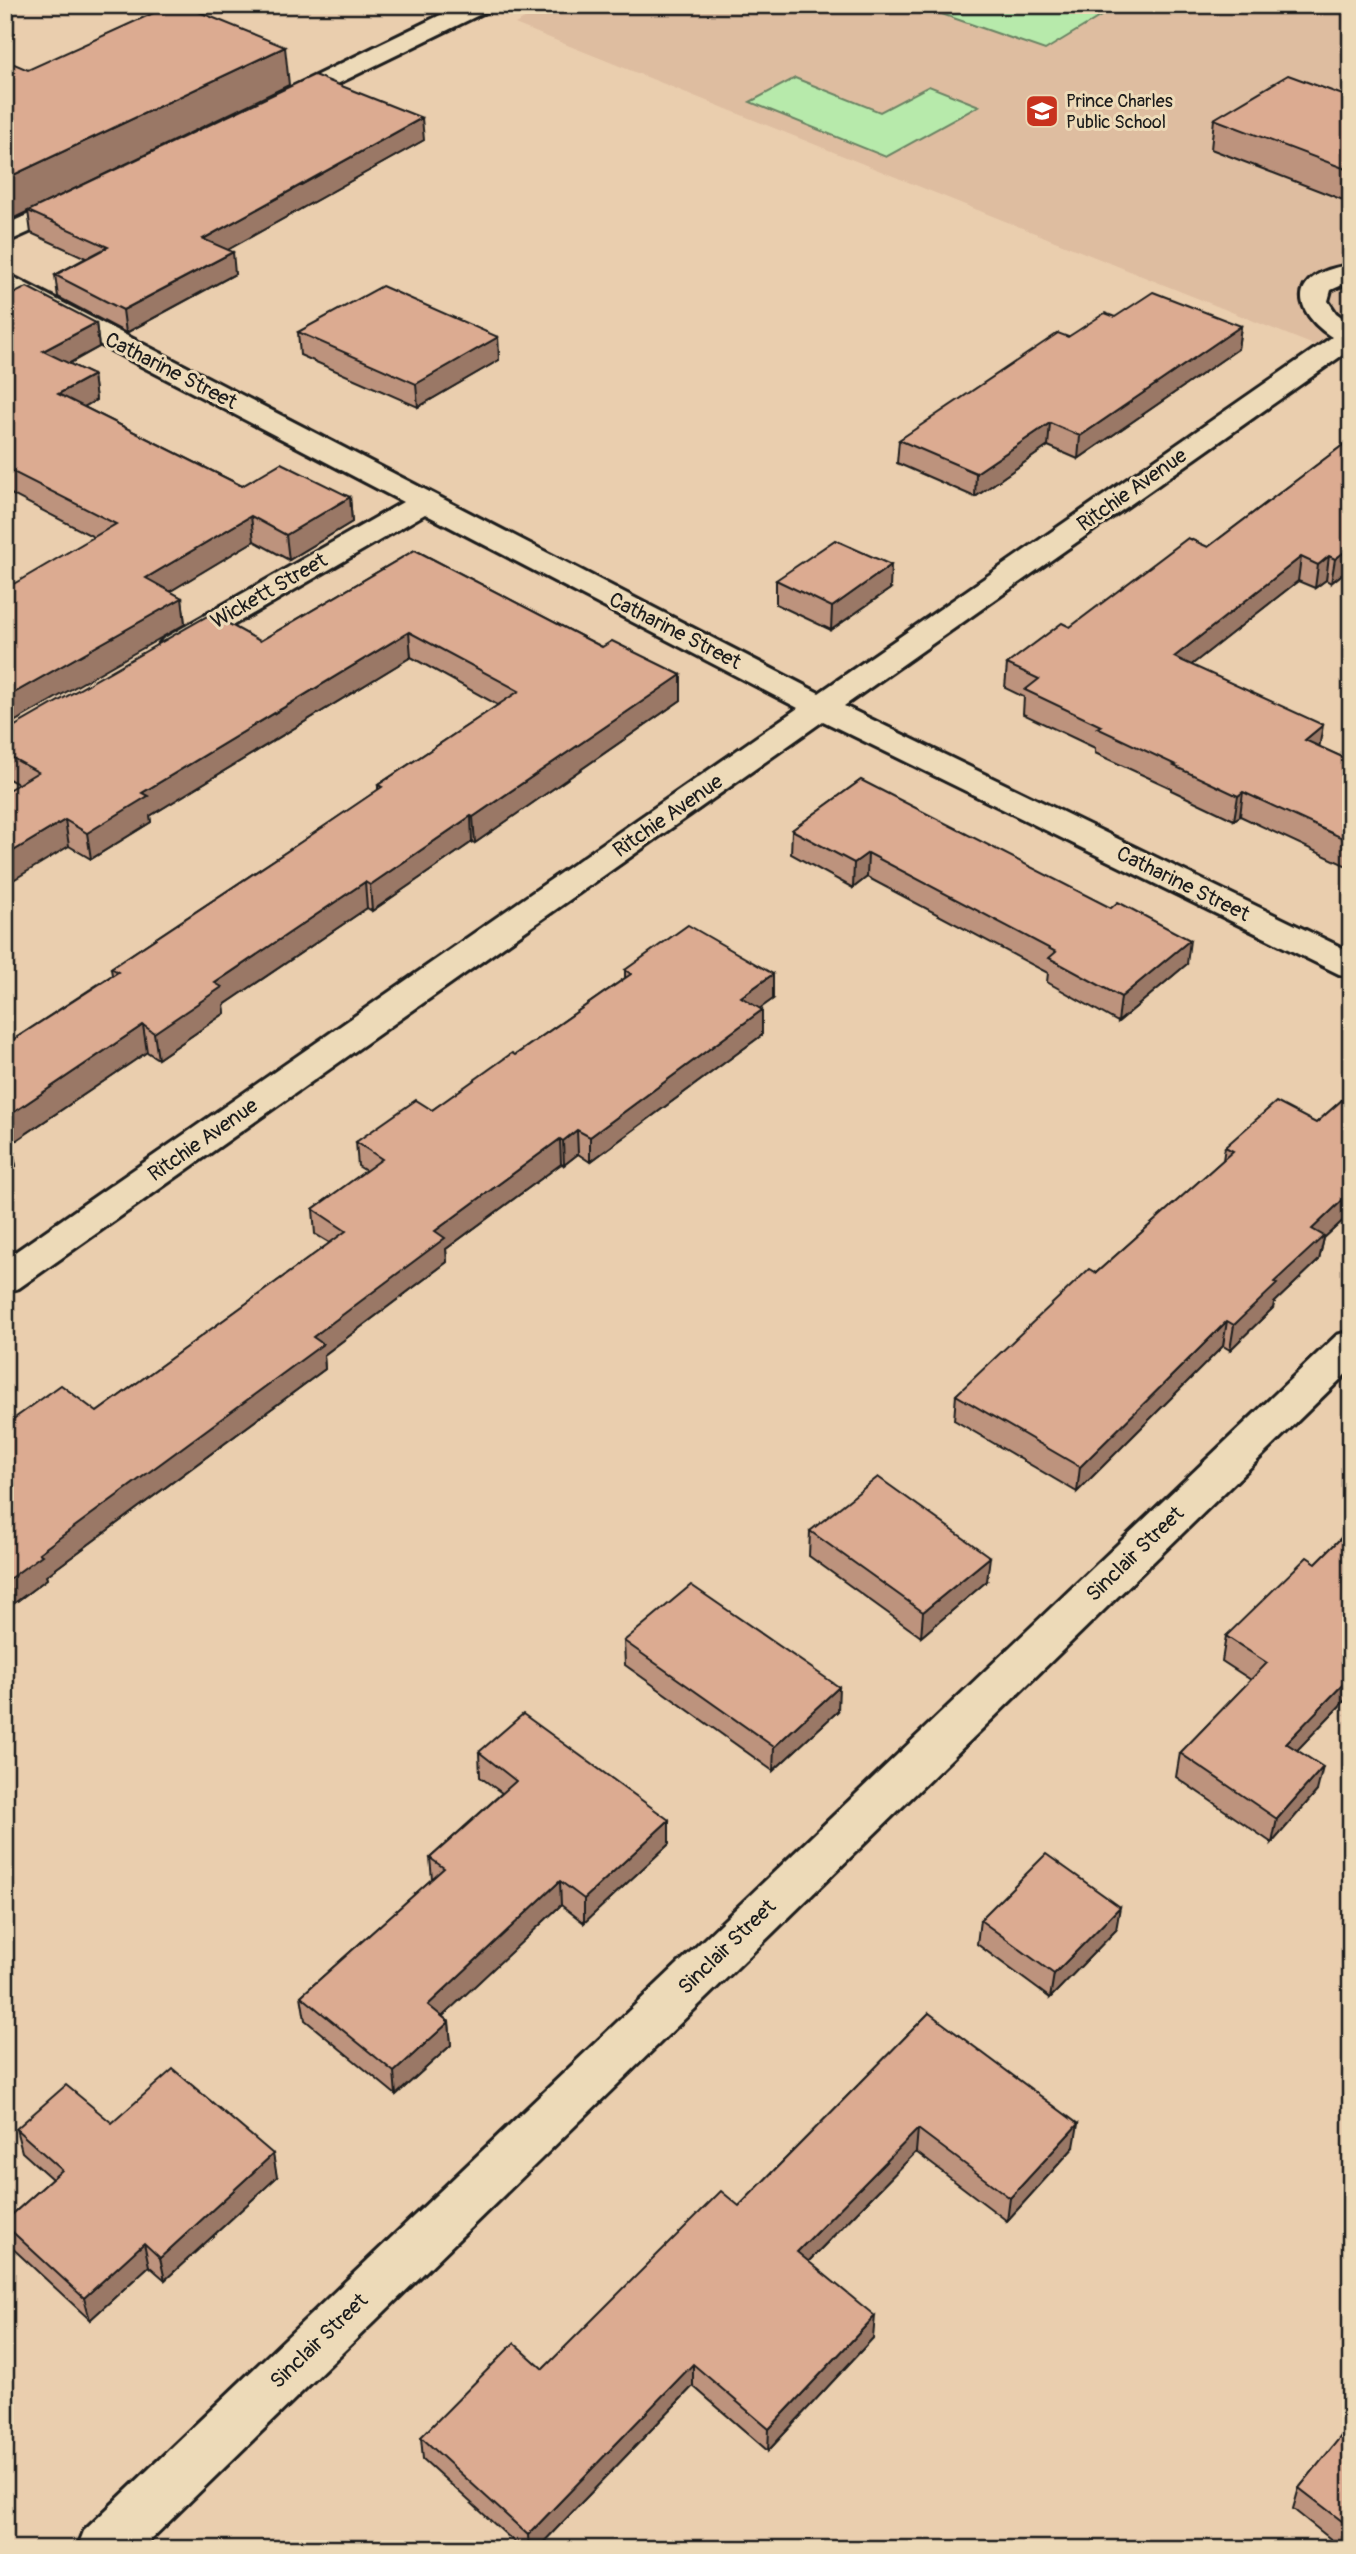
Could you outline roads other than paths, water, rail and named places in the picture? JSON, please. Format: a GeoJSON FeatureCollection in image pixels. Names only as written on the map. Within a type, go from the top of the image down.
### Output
{"type":"FeatureCollection","features":[{"type":"Feature","properties":{"kind":"street"},"geometry":{"type":"LineString","coordinates":[[255,114],[481,5]]}},
{"type":"Feature","properties":{"kind":"street"},"geometry":{"type":"LineString","coordinates":[[5,235],[93,193]]}},
{"type":"Feature","properties":{"kind":"street"},"geometry":{"type":"LineString","coordinates":[[1344,341],[1318,314],[1314,301],[1318,289],[1330,279],[1351,272]]}},
{"type":"Feature","properties":{"kind":"street","name":"Catharine Street"},"geometry":{"type":"LineString","coordinates":[[5,284],[823,708],[1351,966]]}},
{"type":"Feature","properties":{"kind":"street","name":"Ritchie Avenue"},"geometry":{"type":"LineString","coordinates":[[5,1278],[1344,341]]}},
{"type":"Feature","properties":{"kind":"street","name":"Wickett Street"},"geometry":{"type":"LineString","coordinates":[[147,662],[424,502]]}},
{"type":"Feature","properties":{"kind":"street","name":"Sinclair Street"},"geometry":{"type":"LineString","coordinates":[[103,2549],[1351,1345]]}},
{"type":"Feature","properties":{"kind":"place","name":"Prince Charles Public School"},"geometry":{"type":"Point","coordinates":[1042,111]}}]}
